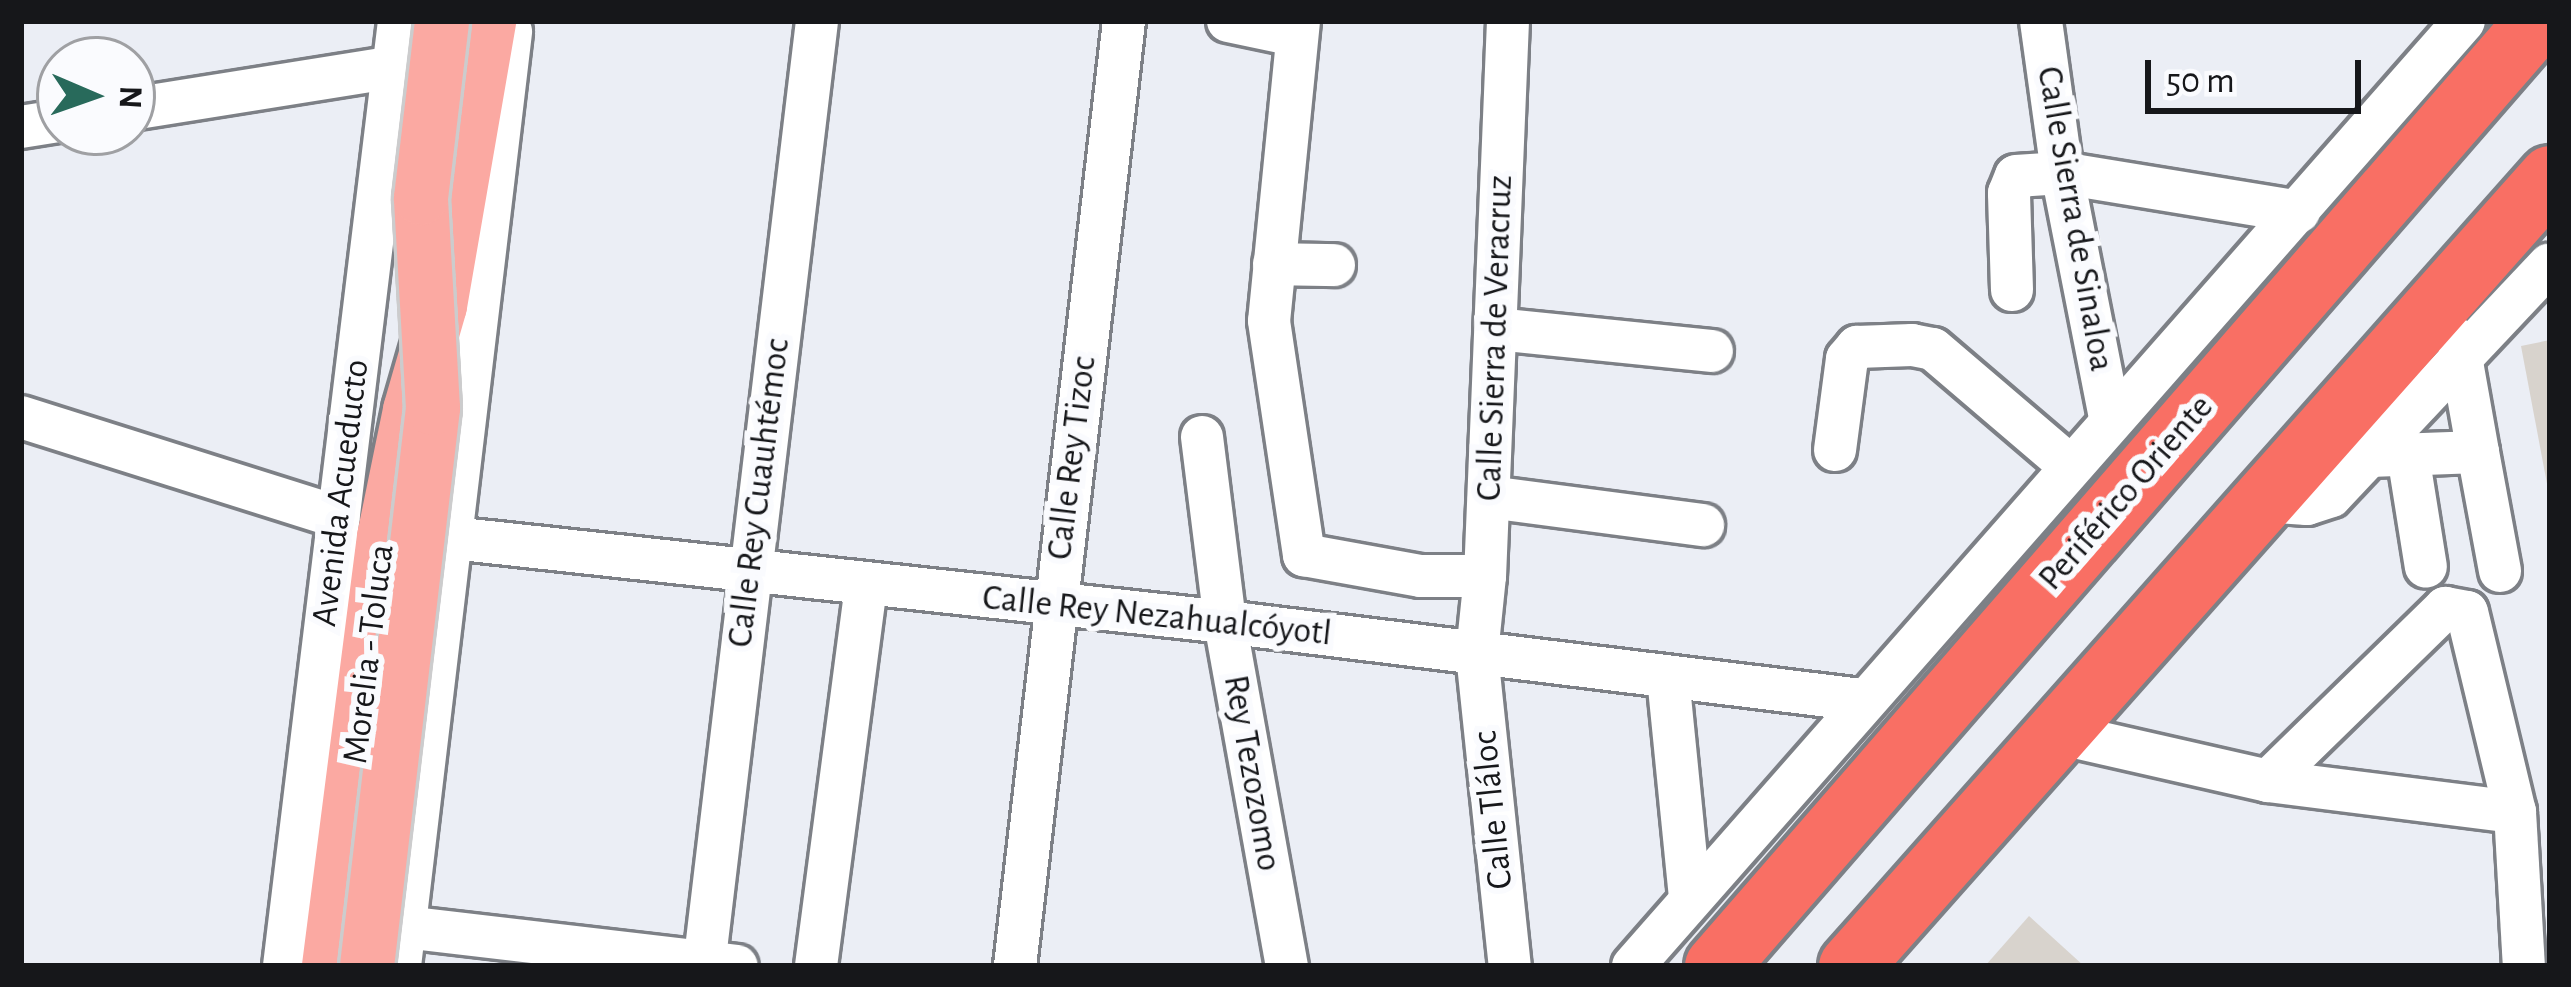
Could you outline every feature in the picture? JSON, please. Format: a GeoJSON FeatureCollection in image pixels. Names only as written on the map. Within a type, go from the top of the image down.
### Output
{"type":"FeatureCollection","features":[{"type":"Feature","properties":{"kind":"highway","name":"Periférico Oriente"},"geometry":{"type":"LineString","coordinates":[[1716,966],[2537,21]]}},
{"type":"Feature","properties":{"kind":"highway"},"geometry":{"type":"LineString","coordinates":[[1850,966],[2263,501],[2536,251],[2550,177]]}},
{"type":"Feature","properties":{"kind":"main road","name":"Morelia - Toluca"},"geometry":{"type":"LineString","coordinates":[[367,966],[433,408],[421,198],[442,21]]}},
{"type":"Feature","properties":{"kind":"main road","name":"Morelia - Toluca"},"geometry":{"type":"LineString","coordinates":[[328,966],[384,537],[410,410],[440,306],[489,21]]}},
{"type":"Feature","properties":{"kind":"street","name":"Avenida Acueducto"},"geometry":{"type":"LineString","coordinates":[[284,966],[399,21]]}},
{"type":"Feature","properties":{"kind":"street"},"geometry":{"type":"LineString","coordinates":[[513,21],[402,946],[715,964]]}},
{"type":"Feature","properties":{"kind":"street","name":"Calle Rey Cuauhtémoc"},"geometry":{"type":"LineString","coordinates":[[715,964],[749,569],[817,21]]}},
{"type":"Feature","properties":{"kind":"street","name":"Calle Rey Tizoc"},"geometry":{"type":"LineString","coordinates":[[1015,966],[1124,21]]}},
{"type":"Feature","properties":{"kind":"street"},"geometry":{"type":"LineString","coordinates":[[1228,21],[1297,28],[1269,321],[1304,555],[1420,576],[1486,576]]}},
{"type":"Feature","properties":{"kind":"street","name":"Calle Sierra de Veracruz"},"geometry":{"type":"LineString","coordinates":[[1477,654],[1486,576],[1508,21]]}},
{"type":"Feature","properties":{"kind":"street","name":"Calle Sierra de Sinaloa"},"geometry":{"type":"LineString","coordinates":[[2041,21],[2062,173],[2110,418]]}},
{"type":"Feature","properties":{"kind":"street"},"geometry":{"type":"LineString","coordinates":[[1633,966],[1861,700],[2464,21]]}},
{"type":"Feature","properties":{"kind":"street"},"geometry":{"type":"LineString","coordinates":[[156,105],[393,67]]}},
{"type":"Feature","properties":{"kind":"street"},"geometry":{"type":"LineString","coordinates":[[2012,290],[2011,182],[2017,176],[2062,173],[2299,212]]}},
{"type":"Feature","properties":{"kind":"street"},"geometry":{"type":"LineString","coordinates":[[1274,264],[1334,265]]}},
{"type":"Feature","properties":{"kind":"street"},"geometry":{"type":"LineString","coordinates":[[2452,328],[2500,572]]}},
{"type":"Feature","properties":{"kind":"street"},"geometry":{"type":"LineString","coordinates":[[2263,501],[2319,502],[2389,455],[2452,328]]}},
{"type":"Feature","properties":{"kind":"street"},"geometry":{"type":"LineString","coordinates":[[1496,329],[1712,351]]}},
{"type":"Feature","properties":{"kind":"street"},"geometry":{"type":"LineString","coordinates":[[1835,449],[1847,359],[1857,347],[1912,345],[1933,349],[2069,464]]}},
{"type":"Feature","properties":{"kind":"street"},"geometry":{"type":"LineString","coordinates":[[21,417],[339,517]]}},
{"type":"Feature","properties":{"kind":"street","name":"Rey Tezozomo"},"geometry":{"type":"LineString","coordinates":[[1202,436],[1226,622],[1287,966]]}},
{"type":"Feature","properties":{"kind":"street"},"geometry":{"type":"LineString","coordinates":[[2389,455],[2478,452]]}},
{"type":"Feature","properties":{"kind":"street"},"geometry":{"type":"LineString","coordinates":[[2389,455],[2426,567]]}},
{"type":"Feature","properties":{"kind":"street"},"geometry":{"type":"LineString","coordinates":[[1489,496],[1703,525]]}},
{"type":"Feature","properties":{"kind":"street","name":"Calle Rey Nezahualcóyotl"},"geometry":{"type":"LineString","coordinates":[[452,538],[1226,622],[1861,700]]}},
{"type":"Feature","properties":{"kind":"street"},"geometry":{"type":"LineString","coordinates":[[816,966],[866,584]]}},
{"type":"Feature","properties":{"kind":"street"},"geometry":{"type":"LineString","coordinates":[[2268,781],[2445,608],[2467,612],[2515,812],[2524,966]]}},
{"type":"Feature","properties":{"kind":"street","name":"Calle Tláloc"},"geometry":{"type":"LineString","coordinates":[[1477,654],[1510,966]]}},
{"type":"Feature","properties":{"kind":"street"},"geometry":{"type":"LineString","coordinates":[[1668,677],[1690,899]]}},
{"type":"Feature","properties":{"kind":"street"},"geometry":{"type":"LineString","coordinates":[[2057,733],[2268,781],[2515,812]]}},
{"type":"Feature","properties":{"kind":"building"},"geometry":{"type":"Polygon","coordinates":[[[2550,340],[2550,489],[2548,489],[2521,346],[2550,340]]]}},
{"type":"Feature","properties":{"kind":"building"},"geometry":{"type":"Polygon","coordinates":[[[2029,916],[2084,966],[1985,966],[2029,916]]]}}]}
